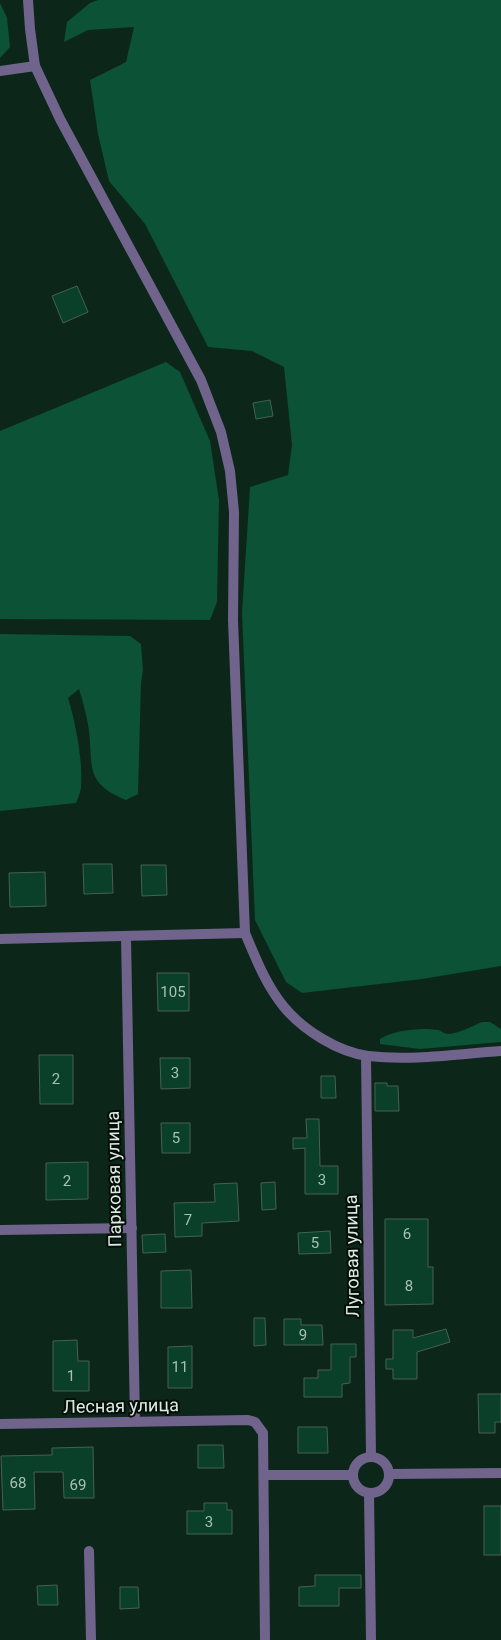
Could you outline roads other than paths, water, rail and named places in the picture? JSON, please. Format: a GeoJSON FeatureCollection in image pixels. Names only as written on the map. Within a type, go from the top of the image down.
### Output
{"type":"FeatureCollection","features":[{"type":"Feature","properties":{"kind":"street"},"geometry":{"type":"LineString","coordinates":[[30,3],[30,29],[35,66],[60,119],[201,380],[221,432],[230,472],[234,512],[233,620],[245,933],[264,978],[284,1007],[306,1028],[336,1046],[366,1056],[403,1057],[501,1051]]}},
{"type":"Feature","properties":{"kind":"street"},"geometry":{"type":"LineString","coordinates":[[0,71],[35,66]]}},
{"type":"Feature","properties":{"kind":"street"},"geometry":{"type":"LineString","coordinates":[[0,939],[245,933]]}},
{"type":"Feature","properties":{"kind":"street","name":"Парковая улица"},"geometry":{"type":"LineString","coordinates":[[126,937],[135,1421]]}},
{"type":"Feature","properties":{"kind":"street","name":"Луговая улица"},"geometry":{"type":"LineString","coordinates":[[366,1056],[371,1456]]}},
{"type":"Feature","properties":{"kind":"street"},"geometry":{"type":"LineString","coordinates":[[0,1230],[132,1228]]}},
{"type":"Feature","properties":{"kind":"street","name":"Лесная улица"},"geometry":{"type":"LineString","coordinates":[[0,1424],[242,1420],[255,1422],[263,1432],[264,1475]]}},
{"type":"Feature","properties":{"kind":"street"},"geometry":{"type":"LineString","coordinates":[[371,1456],[380,1458],[387,1465],[390,1474],[387,1484],[379,1492],[369,1493],[361,1490],[354,1484],[352,1475],[355,1466],[361,1458],[371,1456]]}},
{"type":"Feature","properties":{"kind":"street"},"geometry":{"type":"LineString","coordinates":[[390,1474],[501,1473]]}},
{"type":"Feature","properties":{"kind":"street"},"geometry":{"type":"LineString","coordinates":[[265,1640],[264,1475],[352,1475]]}},
{"type":"Feature","properties":{"kind":"street"},"geometry":{"type":"LineString","coordinates":[[369,1493],[371,1640]]}},
{"type":"Feature","properties":{"kind":"street"},"geometry":{"type":"LineString","coordinates":[[89,1551],[91,1640]]}}]}
